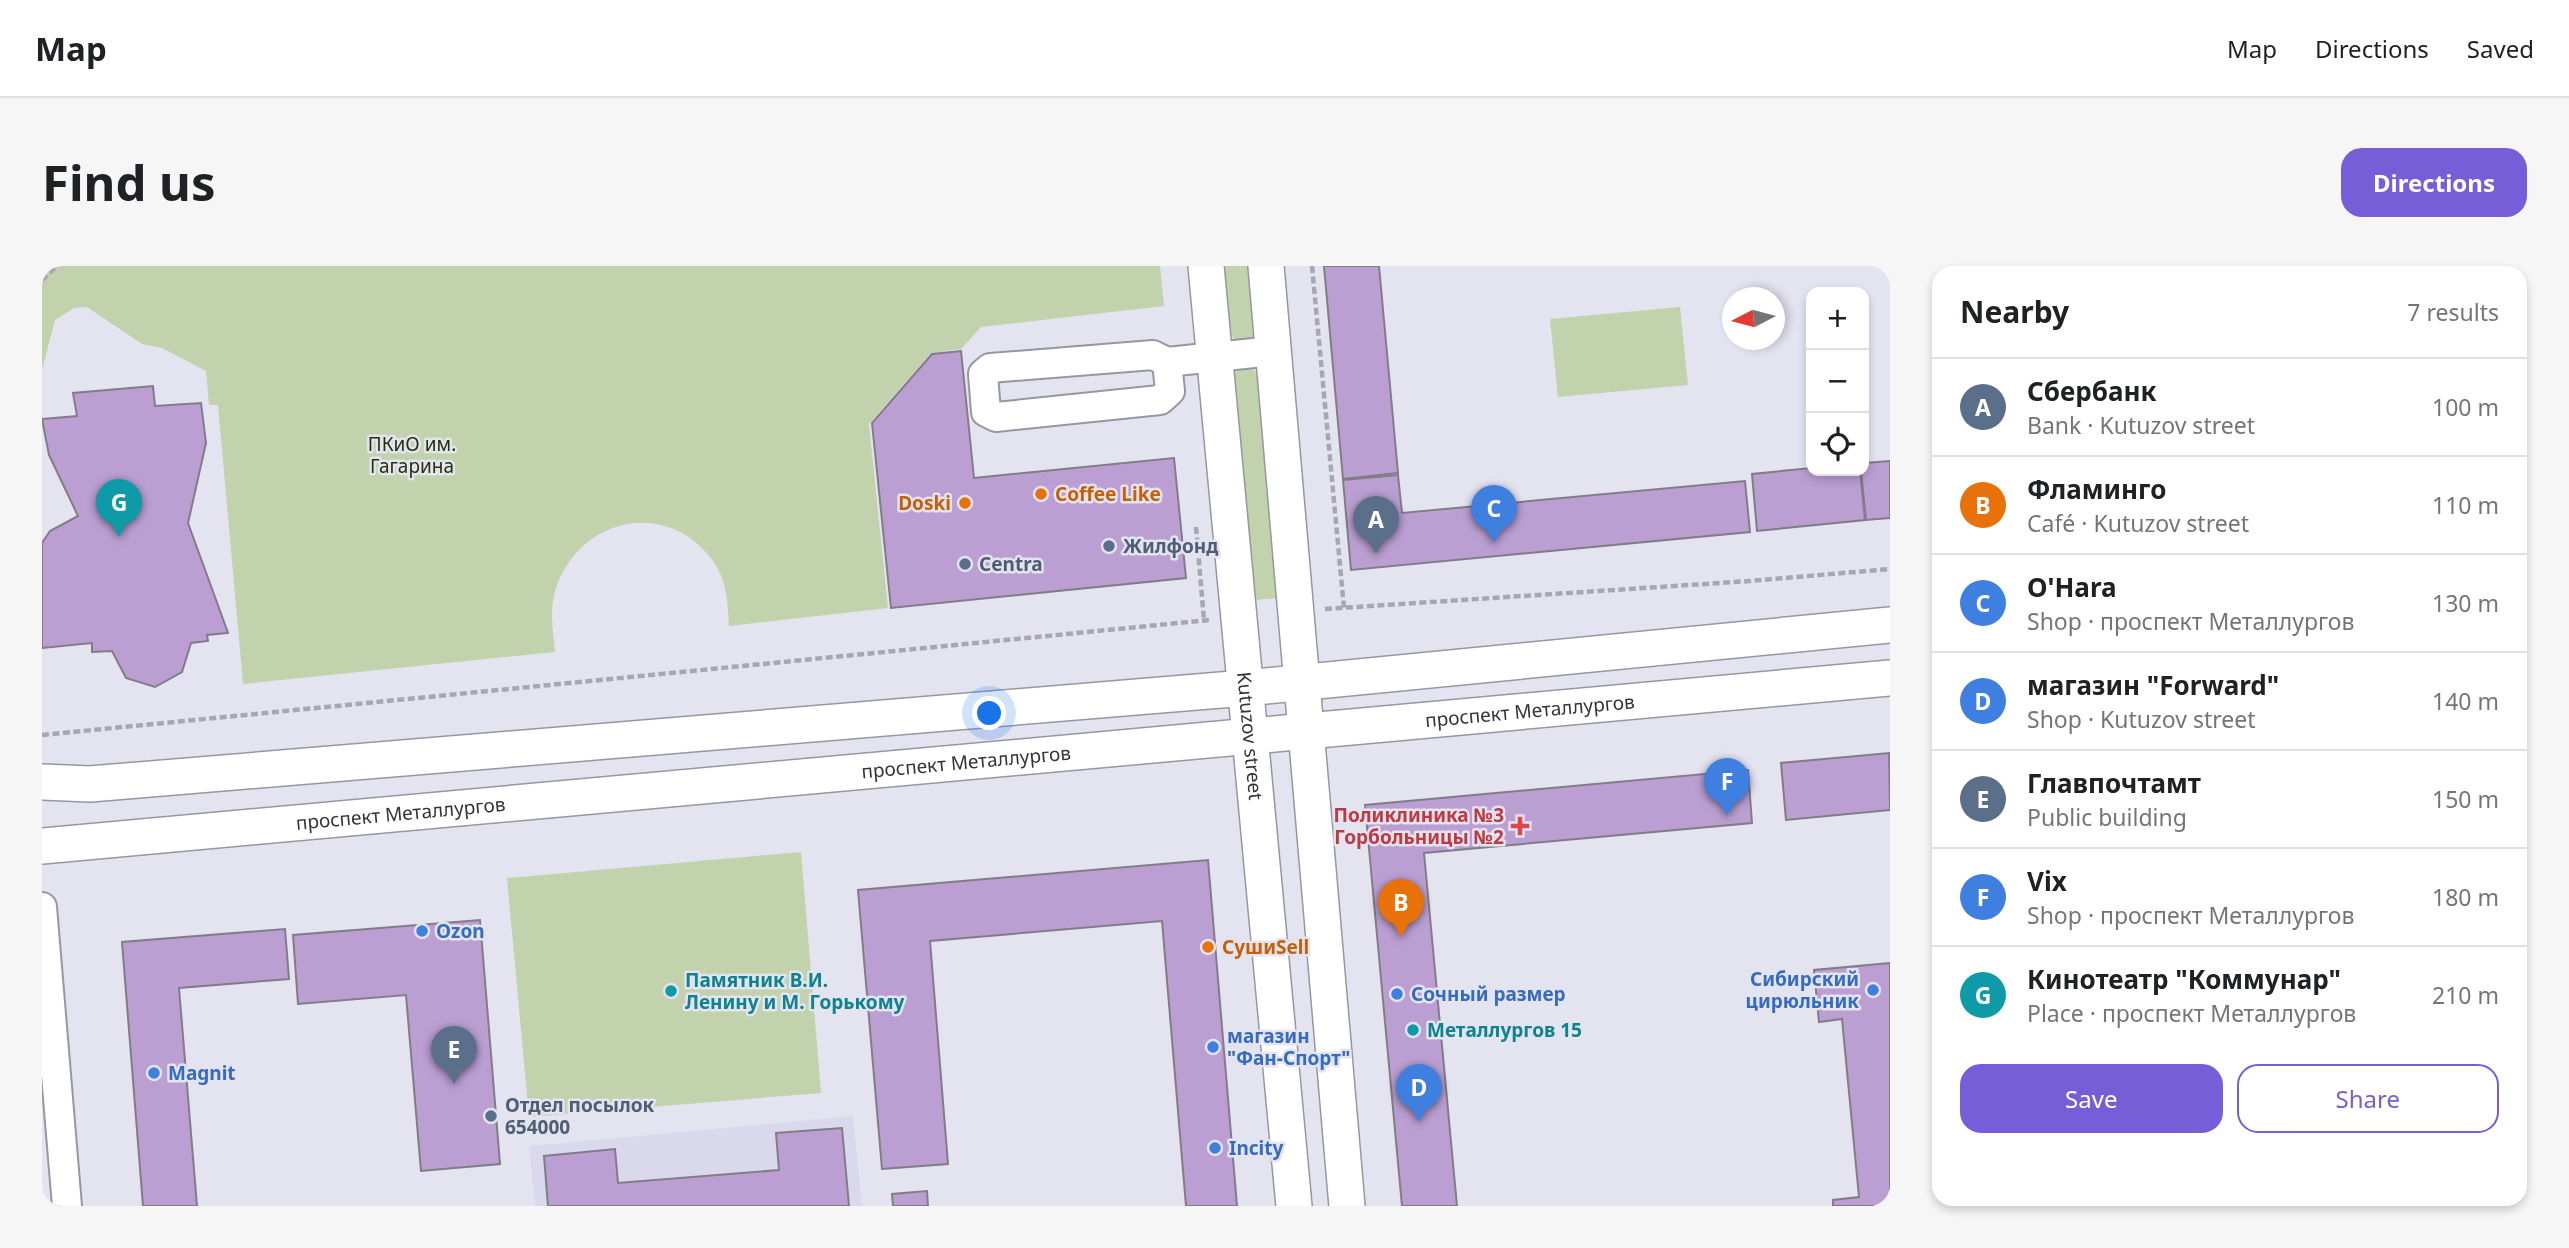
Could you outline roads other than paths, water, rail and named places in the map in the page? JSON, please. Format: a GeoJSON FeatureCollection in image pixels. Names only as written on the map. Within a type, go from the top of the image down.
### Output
{"type":"FeatureCollection","features":[{"type":"Feature","properties":{"kind":"main road","name":"Kutuzov street"},"geometry":{"type":"LineString","coordinates":[[1206,266],[1293,1206]]}},
{"type":"Feature","properties":{"kind":"main road"},"geometry":{"type":"LineString","coordinates":[[1265,266],[1347,1206]]}},
{"type":"Feature","properties":{"kind":"main road"},"geometry":{"type":"LineString","coordinates":[[42,782],[90,784],[1245,688],[1890,625]]}},
{"type":"Feature","properties":{"kind":"main road","name":"проспект Металлургов"},"geometry":{"type":"LineString","coordinates":[[42,845],[1306,733],[1890,678]]}},
{"type":"Feature","properties":{"kind":"street"},"geometry":{"type":"LineString","coordinates":[[1167,362],[1170,391],[1160,400],[996,417],[986,412],[983,374],[990,368],[1153,355],[1167,362],[1273,351]]}},
{"type":"Feature","properties":{"kind":"street"},"geometry":{"type":"LineString","coordinates":[[42,907],[67,1206]]}},
{"type":"Feature","properties":{"kind":"place","name":"Coffee Like"},"geometry":{"type":"Point","coordinates":[1041,494]}},
{"type":"Feature","properties":{"kind":"place","name":"Doski"},"geometry":{"type":"Point","coordinates":[965,503]}},
{"type":"Feature","properties":{"kind":"place","name":"Кинотеатр \"Коммунар\""},"geometry":{"type":"Point","coordinates":[119,537]}},
{"type":"Feature","properties":{"kind":"place","name":"O'Hara"},"geometry":{"type":"Point","coordinates":[1494,543]}},
{"type":"Feature","properties":{"kind":"place","name":"Жилфонд"},"geometry":{"type":"Point","coordinates":[1109,546]}},
{"type":"Feature","properties":{"kind":"place","name":"Сбербанк"},"geometry":{"type":"Point","coordinates":[1376,554]}},
{"type":"Feature","properties":{"kind":"place","name":"Centra"},"geometry":{"type":"Point","coordinates":[965,564]}},
{"type":"Feature","properties":{"kind":"place","name":"Vix"},"geometry":{"type":"Point","coordinates":[1727,816]}},
{"type":"Feature","properties":{"kind":"place","name":"Поликлиника №3 Горбольницы №2"},"geometry":{"type":"Point","coordinates":[1520,826]}},
{"type":"Feature","properties":{"kind":"place","name":"Ozon"},"geometry":{"type":"Point","coordinates":[422,931]}},
{"type":"Feature","properties":{"kind":"place","name":"Фламинго"},"geometry":{"type":"Point","coordinates":[1401,937]}},
{"type":"Feature","properties":{"kind":"place","name":"СушиSell"},"geometry":{"type":"Point","coordinates":[1208,947]}},
{"type":"Feature","properties":{"kind":"place","name":"Сибирский цирюльник"},"geometry":{"type":"Point","coordinates":[1873,990]}},
{"type":"Feature","properties":{"kind":"place","name":"Памятник В.И. Ленину и М. Горькому"},"geometry":{"type":"Point","coordinates":[671,991]}},
{"type":"Feature","properties":{"kind":"place","name":"Сочный размер"},"geometry":{"type":"Point","coordinates":[1397,994]}},
{"type":"Feature","properties":{"kind":"place","name":"Металлургов 15"},"geometry":{"type":"Point","coordinates":[1413,1030]}},
{"type":"Feature","properties":{"kind":"place","name":"магазин \"Фан-Спорт\""},"geometry":{"type":"Point","coordinates":[1213,1047]}},
{"type":"Feature","properties":{"kind":"place","name":"Magnit"},"geometry":{"type":"Point","coordinates":[154,1073]}},
{"type":"Feature","properties":{"kind":"place","name":"Главпочтамт"},"geometry":{"type":"Point","coordinates":[454,1084]}},
{"type":"Feature","properties":{"kind":"place","name":"Отдел посылок 654000"},"geometry":{"type":"Point","coordinates":[491,1116]}},
{"type":"Feature","properties":{"kind":"place","name":"магазин \"Forward\""},"geometry":{"type":"Point","coordinates":[1419,1122]}},
{"type":"Feature","properties":{"kind":"place","name":"Incity"},"geometry":{"type":"Point","coordinates":[1215,1148]}},
{"type":"Feature","properties":{"kind":"park label","name":"ПКиО им. Гагарина"},"geometry":{"type":"Point","coordinates":[412,455]}}]}
